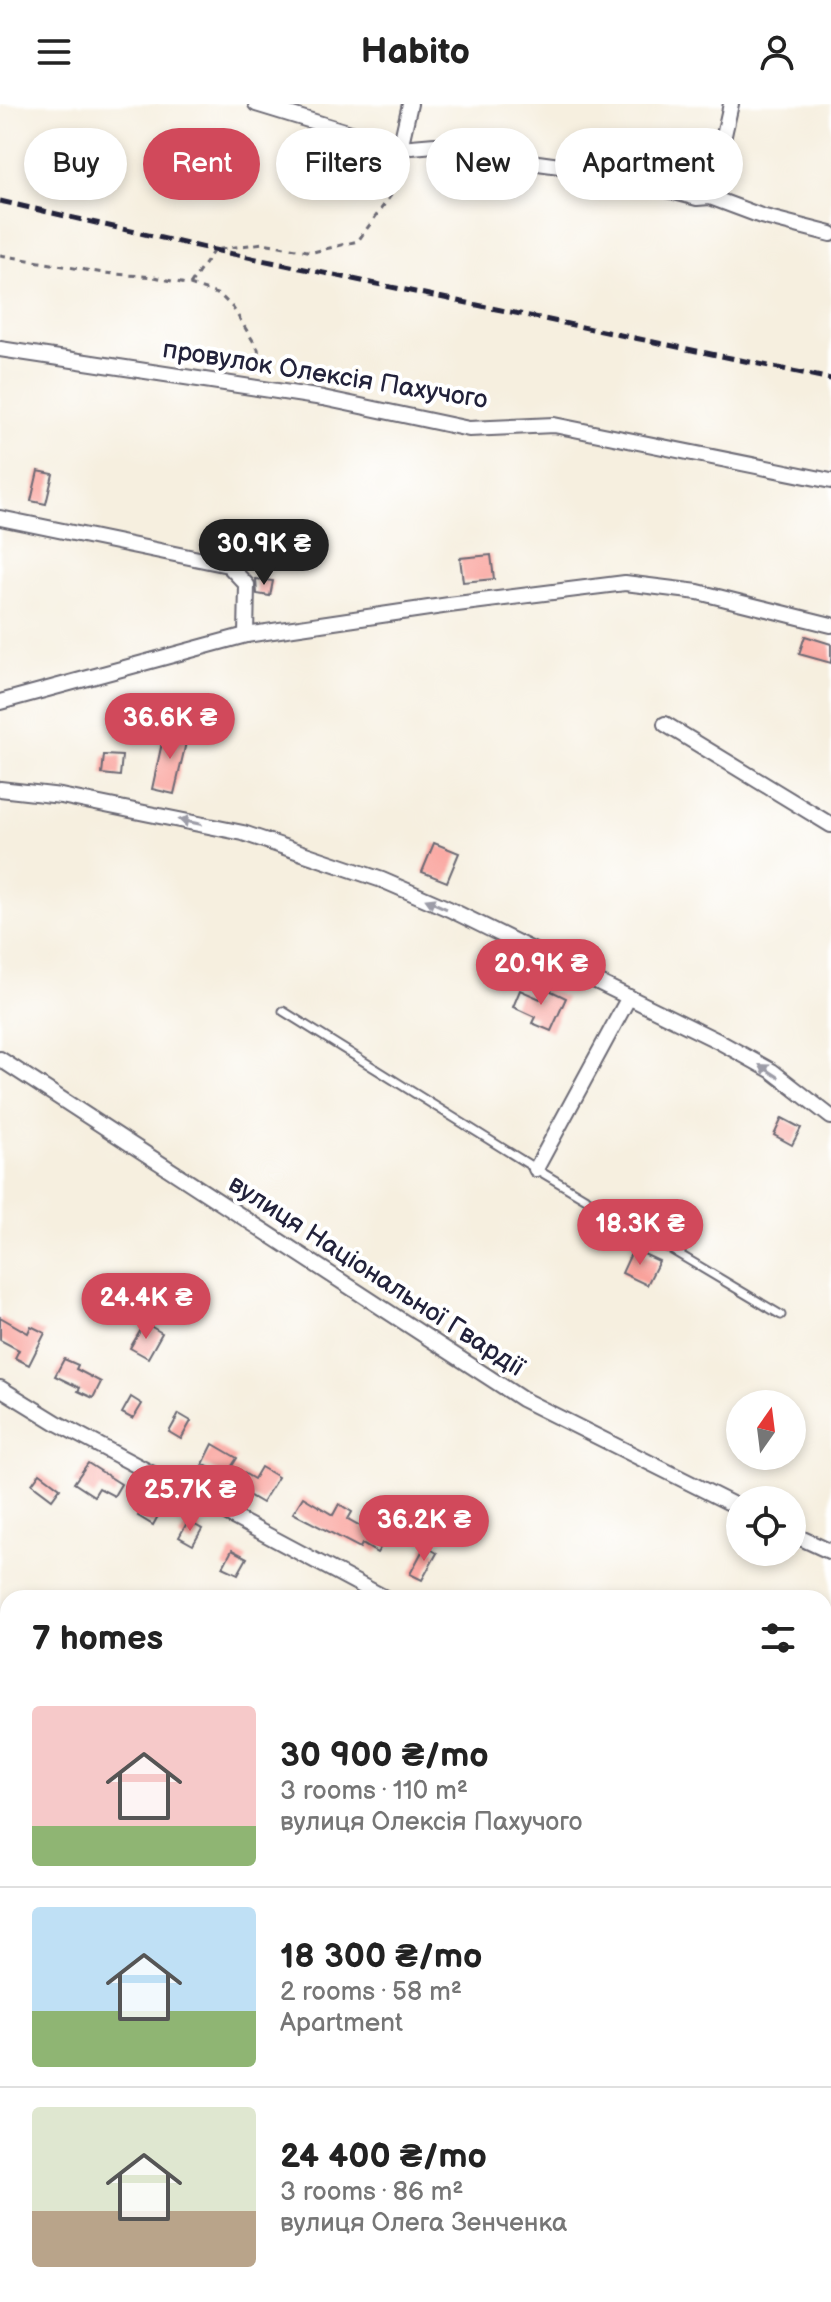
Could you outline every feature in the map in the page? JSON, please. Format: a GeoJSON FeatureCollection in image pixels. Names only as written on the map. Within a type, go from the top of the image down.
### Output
{"type":"FeatureCollection","features":[{"type":"Feature","properties":{"kind":"street"},"geometry":{"type":"LineString","coordinates":[[256,104],[335,128]]}},
{"type":"Feature","properties":{"kind":"street"},"geometry":{"type":"LineString","coordinates":[[405,128],[410,104]]}},
{"type":"Feature","properties":{"kind":"street"},"geometry":{"type":"LineString","coordinates":[[726,128],[731,104]]}},
{"type":"Feature","properties":{"kind":"street"},"geometry":{"type":"LineString","coordinates":[[410,147],[435,145],[555,165]]}},
{"type":"Feature","properties":{"kind":"street"},"geometry":{"type":"LineString","coordinates":[[718,200],[748,212],[831,234]]}},
{"type":"Feature","properties":{"kind":"street","name":"провулок Олексія Пахучого"},"geometry":{"type":"LineString","coordinates":[[0,349],[264,388],[469,429],[554,425],[831,481]]}},
{"type":"Feature","properties":{"kind":"street"},"geometry":{"type":"LineString","coordinates":[[0,518],[228,565],[247,585],[246,635]]}},
{"type":"Feature","properties":{"kind":"street"},"geometry":{"type":"LineString","coordinates":[[0,702],[246,635],[625,583],[698,592],[831,625]]}},
{"type":"Feature","properties":{"kind":"street"},"geometry":{"type":"LineString","coordinates":[[665,724],[831,825]]}},
{"type":"Feature","properties":{"kind":"street"},"geometry":{"type":"LineString","coordinates":[[0,789],[61,796],[228,830],[382,880],[449,909],[718,1041],[772,1071],[831,1117]]}},
{"type":"Feature","properties":{"kind":"street"},"geometry":{"type":"LineString","coordinates":[[536,1169],[629,997]]}},
{"type":"Feature","properties":{"kind":"street","name":"вулиця Національної Гвардії"},"geometry":{"type":"LineString","coordinates":[[0,1059],[522,1399],[726,1501]]}},
{"type":"Feature","properties":{"kind":"street"},"geometry":{"type":"LineString","coordinates":[[0,1388],[57,1423],[370,1590]]}},
{"type":"Feature","properties":{"kind":"street"},"geometry":{"type":"LineString","coordinates":[[806,1540],[831,1552]]}},
{"type":"Feature","properties":{"kind":"lane"},"geometry":{"type":"LineString","coordinates":[[283,1011],[536,1169],[781,1315]]}},
{"type":"Feature","properties":{"kind":"path"},"geometry":{"type":"LineString","coordinates":[[190,285],[214,250],[263,243],[313,252],[358,241],[387,200]]}},
{"type":"Feature","properties":{"kind":"path"},"geometry":{"type":"LineString","coordinates":[[0,255],[103,273],[154,277],[220,295],[233,308],[258,349],[264,388]]}},
{"type":"Feature","properties":{"kind":"building"},"geometry":{"type":"Polygon","coordinates":[[[38,471],[53,474],[46,504],[31,501],[38,471]]]}},
{"type":"Feature","properties":{"kind":"building"},"geometry":{"type":"Polygon","coordinates":[[[491,555],[494,579],[463,582],[460,558],[491,555]]]}},
{"type":"Feature","properties":{"kind":"building"},"geometry":{"type":"Polygon","coordinates":[[[256,579],[273,581],[270,596],[257,594],[256,579]]]}},
{"type":"Feature","properties":{"kind":"building"},"geometry":{"type":"Polygon","coordinates":[[[805,636],[831,644],[831,663],[799,654],[805,636]]]}},
{"type":"Feature","properties":{"kind":"building"},"geometry":{"type":"Polygon","coordinates":[[[165,729],[188,734],[174,794],[152,789],[165,729]]]}},
{"type":"Feature","properties":{"kind":"building"},"geometry":{"type":"Polygon","coordinates":[[[104,755],[122,756],[120,776],[102,774],[104,755]]]}},
{"type":"Feature","properties":{"kind":"building"},"geometry":{"type":"Polygon","coordinates":[[[434,843],[459,853],[447,882],[422,872],[434,843]]]}},
{"type":"Feature","properties":{"kind":"building"},"geometry":{"type":"Polygon","coordinates":[[[545,988],[566,998],[551,1031],[532,1023],[535,1017],[513,1007],[520,990],[540,999],[545,988]]]}},
{"type":"Feature","properties":{"kind":"building"},"geometry":{"type":"Polygon","coordinates":[[[782,1118],[801,1128],[792,1145],[774,1135],[782,1118]]]}},
{"type":"Feature","properties":{"kind":"building"},"geometry":{"type":"Polygon","coordinates":[[[633,1249],[659,1261],[647,1285],[622,1273],[633,1249]]]}},
{"type":"Feature","properties":{"kind":"building"},"geometry":{"type":"Polygon","coordinates":[[[0,1317],[28,1333],[31,1326],[45,1333],[29,1365],[15,1358],[19,1350],[0,1340],[0,1317]]]}},
{"type":"Feature","properties":{"kind":"building"},"geometry":{"type":"Polygon","coordinates":[[[145,1323],[162,1333],[148,1358],[130,1348],[145,1323]]]}},
{"type":"Feature","properties":{"kind":"building"},"geometry":{"type":"Polygon","coordinates":[[[64,1359],[101,1382],[93,1398],[55,1376],[64,1359]]]}},
{"type":"Feature","properties":{"kind":"building"},"geometry":{"type":"Polygon","coordinates":[[[131,1397],[142,1404],[133,1419],[122,1413],[131,1397]]]}},
{"type":"Feature","properties":{"kind":"building"},"geometry":{"type":"Polygon","coordinates":[[[179,1414],[191,1421],[181,1439],[169,1432],[179,1414]]]}},
{"type":"Feature","properties":{"kind":"building"},"geometry":{"type":"Polygon","coordinates":[[[213,1444],[237,1458],[232,1466],[254,1479],[261,1467],[278,1477],[262,1503],[203,1464],[213,1444]]]}},
{"type":"Feature","properties":{"kind":"building"},"geometry":{"type":"Polygon","coordinates":[[[88,1463],[121,1484],[114,1496],[99,1488],[94,1496],[74,1483],[88,1463]]]}},
{"type":"Feature","properties":{"kind":"building"},"geometry":{"type":"Polygon","coordinates":[[[40,1473],[60,1488],[52,1499],[32,1484],[40,1473]]]}},
{"type":"Feature","properties":{"kind":"building"},"geometry":{"type":"Polygon","coordinates":[[[303,1497],[333,1515],[339,1504],[352,1512],[348,1519],[375,1534],[380,1525],[391,1531],[377,1553],[362,1544],[360,1548],[293,1513],[303,1497]]]}},
{"type":"Feature","properties":{"kind":"building"},"geometry":{"type":"Polygon","coordinates":[[[149,1499],[163,1507],[153,1525],[138,1516],[149,1499]]]}},
{"type":"Feature","properties":{"kind":"building"},"geometry":{"type":"Polygon","coordinates":[[[188,1521],[202,1529],[193,1545],[179,1537],[188,1521]]]}},
{"type":"Feature","properties":{"kind":"building"},"geometry":{"type":"Polygon","coordinates":[[[425,1546],[437,1553],[422,1580],[410,1574],[425,1546]]]}},
{"type":"Feature","properties":{"kind":"building"},"geometry":{"type":"Polygon","coordinates":[[[232,1550],[247,1558],[238,1574],[223,1567],[232,1550]]]}},
{"type":"Feature","properties":{"kind":"railway"},"geometry":{"type":"LineString","coordinates":[[0,201],[214,250],[831,379]]}}]}
